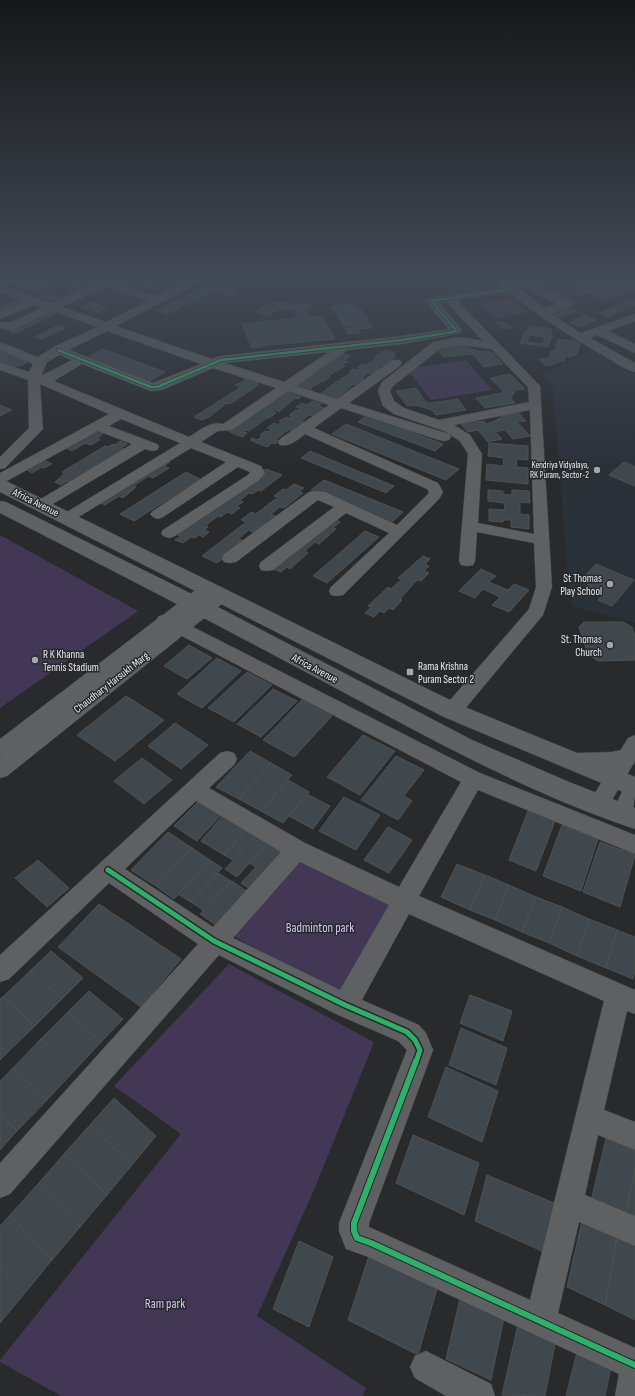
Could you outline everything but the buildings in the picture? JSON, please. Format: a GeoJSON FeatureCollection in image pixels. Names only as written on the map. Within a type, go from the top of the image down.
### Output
{"type":"FeatureCollection","features":[{"type":"Feature","properties":{"kind":"main road","name":"Africa Avenue"},"geometry":{"type":"LineString","coordinates":[[0,485],[452,710],[635,787]]}},
{"type":"Feature","properties":{"kind":"main road","name":"Africa Avenue"},"geometry":{"type":"LineString","coordinates":[[0,506],[197,605],[464,746],[560,789],[628,816]]}},
{"type":"Feature","properties":{"kind":"main road"},"geometry":{"type":"LineString","coordinates":[[131,550],[152,552],[268,608],[279,618],[281,625]]}},
{"type":"Feature","properties":{"kind":"main road"},"geometry":{"type":"LineString","coordinates":[[568,760],[591,762],[612,761],[631,750]]}},
{"type":"Feature","properties":{"kind":"street"},"geometry":{"type":"LineString","coordinates":[[0,466],[36,429],[39,380],[35,371],[40,362],[47,355],[78,340]]}},
{"type":"Feature","properties":{"kind":"street"},"geometry":{"type":"LineString","coordinates":[[149,340],[211,363],[271,382],[465,438],[476,454],[467,561]]}},
{"type":"Feature","properties":{"kind":"street"},"geometry":{"type":"LineString","coordinates":[[58,350],[154,387],[161,386],[211,363],[228,359],[400,340]]}},
{"type":"Feature","properties":{"kind":"street"},"geometry":{"type":"LineString","coordinates":[[285,442],[306,429],[405,357],[408,350],[402,340]]}},
{"type":"Feature","properties":{"kind":"street"},"geometry":{"type":"LineString","coordinates":[[452,710],[537,611],[544,587],[534,386],[488,340]]}},
{"type":"Feature","properties":{"kind":"street"},"geometry":{"type":"LineString","coordinates":[[586,340],[635,368]]}},
{"type":"Feature","properties":{"kind":"street"},"geometry":{"type":"LineString","coordinates":[[617,340],[635,349]]}},
{"type":"Feature","properties":{"kind":"street"},"geometry":{"type":"LineString","coordinates":[[494,346],[460,341],[437,345],[387,385],[384,391],[388,403],[399,411],[442,431],[536,405]]}},
{"type":"Feature","properties":{"kind":"street"},"geometry":{"type":"LineString","coordinates":[[67,518],[217,426],[221,428],[227,427],[347,345]]}},
{"type":"Feature","properties":{"kind":"street"},"geometry":{"type":"LineString","coordinates":[[0,346],[40,362]]}},
{"type":"Feature","properties":{"kind":"street"},"geometry":{"type":"LineString","coordinates":[[39,380],[82,359]]}},
{"type":"Feature","properties":{"kind":"street"},"geometry":{"type":"LineString","coordinates":[[1,367],[39,380],[256,469],[258,473],[253,478],[169,533]]}},
{"type":"Feature","properties":{"kind":"street"},"geometry":{"type":"LineString","coordinates":[[217,426],[215,424],[217,420],[271,382]]}},
{"type":"Feature","properties":{"kind":"street"},"geometry":{"type":"LineString","coordinates":[[0,479],[120,414]]}},
{"type":"Feature","properties":{"kind":"street"},"geometry":{"type":"LineString","coordinates":[[98,426],[170,454]]}},
{"type":"Feature","properties":{"kind":"street"},"geometry":{"type":"LineString","coordinates":[[306,429],[433,486],[436,492],[434,496],[399,532],[336,591]]}},
{"type":"Feature","properties":{"kind":"street"},"geometry":{"type":"LineString","coordinates":[[41,506],[143,444]]}},
{"type":"Feature","properties":{"kind":"street"},"geometry":{"type":"LineString","coordinates":[[158,514],[237,461]]}},
{"type":"Feature","properties":{"kind":"street"},"geometry":{"type":"LineString","coordinates":[[230,558],[312,495],[320,495],[399,532]]}},
{"type":"Feature","properties":{"kind":"street"},"geometry":{"type":"LineString","coordinates":[[267,566],[345,506]]}},
{"type":"Feature","properties":{"kind":"street"},"geometry":{"type":"LineString","coordinates":[[470,526],[542,540]]}},
{"type":"Feature","properties":{"kind":"street","name":"Chaudhary Harsukh Marg"},"geometry":{"type":"LineString","coordinates":[[0,770],[173,624],[215,591]]}},
{"type":"Feature","properties":{"kind":"street"},"geometry":{"type":"LineString","coordinates":[[173,624],[473,779],[635,846]]}},
{"type":"Feature","properties":{"kind":"street","name":"Chaudhary Harsukh Marg"},"geometry":{"type":"LineString","coordinates":[[0,750],[173,624]]}},
{"type":"Feature","properties":{"kind":"street"},"geometry":{"type":"LineString","coordinates":[[599,804],[631,750]]}},
{"type":"Feature","properties":{"kind":"street"},"geometry":{"type":"LineString","coordinates":[[0,971],[227,759]]}},
{"type":"Feature","properties":{"kind":"street"},"geometry":{"type":"LineString","coordinates":[[344,1005],[405,901],[473,779]]}},
{"type":"Feature","properties":{"kind":"street"},"geometry":{"type":"LineString","coordinates":[[628,816],[635,787]]}},
{"type":"Feature","properties":{"kind":"street"},"geometry":{"type":"LineString","coordinates":[[194,790],[296,850],[405,901],[626,998],[589,1118],[540,1322]]}},
{"type":"Feature","properties":{"kind":"street"},"geometry":{"type":"LineString","coordinates":[[0,1184],[296,850]]}},
{"type":"Feature","properties":{"kind":"street"},"geometry":{"type":"LineString","coordinates":[[108,870],[214,941],[344,1005],[413,1036],[420,1050],[354,1223],[356,1238],[371,1243],[635,1365]]}},
{"type":"Feature","properties":{"kind":"street"},"geometry":{"type":"LineString","coordinates":[[589,1118],[635,1136]]}},
{"type":"Feature","properties":{"kind":"street"},"geometry":{"type":"LineString","coordinates":[[569,1203],[635,1230]]}},
{"type":"Feature","properties":{"kind":"street"},"geometry":{"type":"LineString","coordinates":[[426,1367],[479,1396]]}},
{"type":"Feature","properties":{"kind":"street"},"geometry":{"type":"LineString","coordinates":[[631,1396],[635,1373]]}},
{"type":"Feature","properties":{"kind":"shaded area","name":"Kendriya Vidyalaya, RK Puram, Sector-2"},"geometry":{"type":"Polygon","coordinates":[[[591,349],[635,372],[635,623],[572,606],[566,553],[553,387],[543,375],[591,349]]]}},
{"type":"Feature","properties":{"kind":"green space"},"geometry":{"type":"Polygon","coordinates":[[[466,360],[492,390],[431,400],[407,369],[466,360]]]}},
{"type":"Feature","properties":{"kind":"green space","name":"R K Khanna Tennis Stadium"},"geometry":{"type":"Polygon","coordinates":[[[0,535],[138,611],[0,708],[0,535]]]}},
{"type":"Feature","properties":{"kind":"green space","name":"Badminton park"},"geometry":{"type":"Polygon","coordinates":[[[297,857],[392,906],[340,999],[230,934],[297,857]]]}},
{"type":"Feature","properties":{"kind":"green space","name":"Ram park"},"geometry":{"type":"Polygon","coordinates":[[[229,964],[374,1042],[314,1190],[257,1316],[366,1388],[362,1396],[61,1396],[0,1362],[0,1360],[181,1134],[114,1086],[229,964]]]}},
{"type":"Feature","properties":{"kind":"cycle path"},"geometry":{"type":"LineString","coordinates":[[58,350],[151,387],[157,387],[221,360],[401,340]]}},
{"type":"Feature","properties":{"kind":"cycle path"},"geometry":{"type":"LineString","coordinates":[[108,870],[214,941],[345,1005],[407,1032],[415,1040],[420,1050],[354,1223],[354,1231],[357,1238],[371,1243],[635,1365]]}},
{"type":"Feature","properties":{"kind":"place","name":"Kendriya Vidyalaya, RK Puram, Sector-2"},"geometry":{"type":"Point","coordinates":[597,470]}},
{"type":"Feature","properties":{"kind":"place","name":"St Thomas Play School"},"geometry":{"type":"Point","coordinates":[610,584]}},
{"type":"Feature","properties":{"kind":"place","name":"St. Thomas Church"},"geometry":{"type":"Point","coordinates":[610,645]}},
{"type":"Feature","properties":{"kind":"place","name":"R K Khanna Tennis Stadium"},"geometry":{"type":"Point","coordinates":[35,660]}},
{"type":"Feature","properties":{"kind":"place","name":"Rama Krishna Puram Sector 2"},"geometry":{"type":"Point","coordinates":[410,672]}}]}
